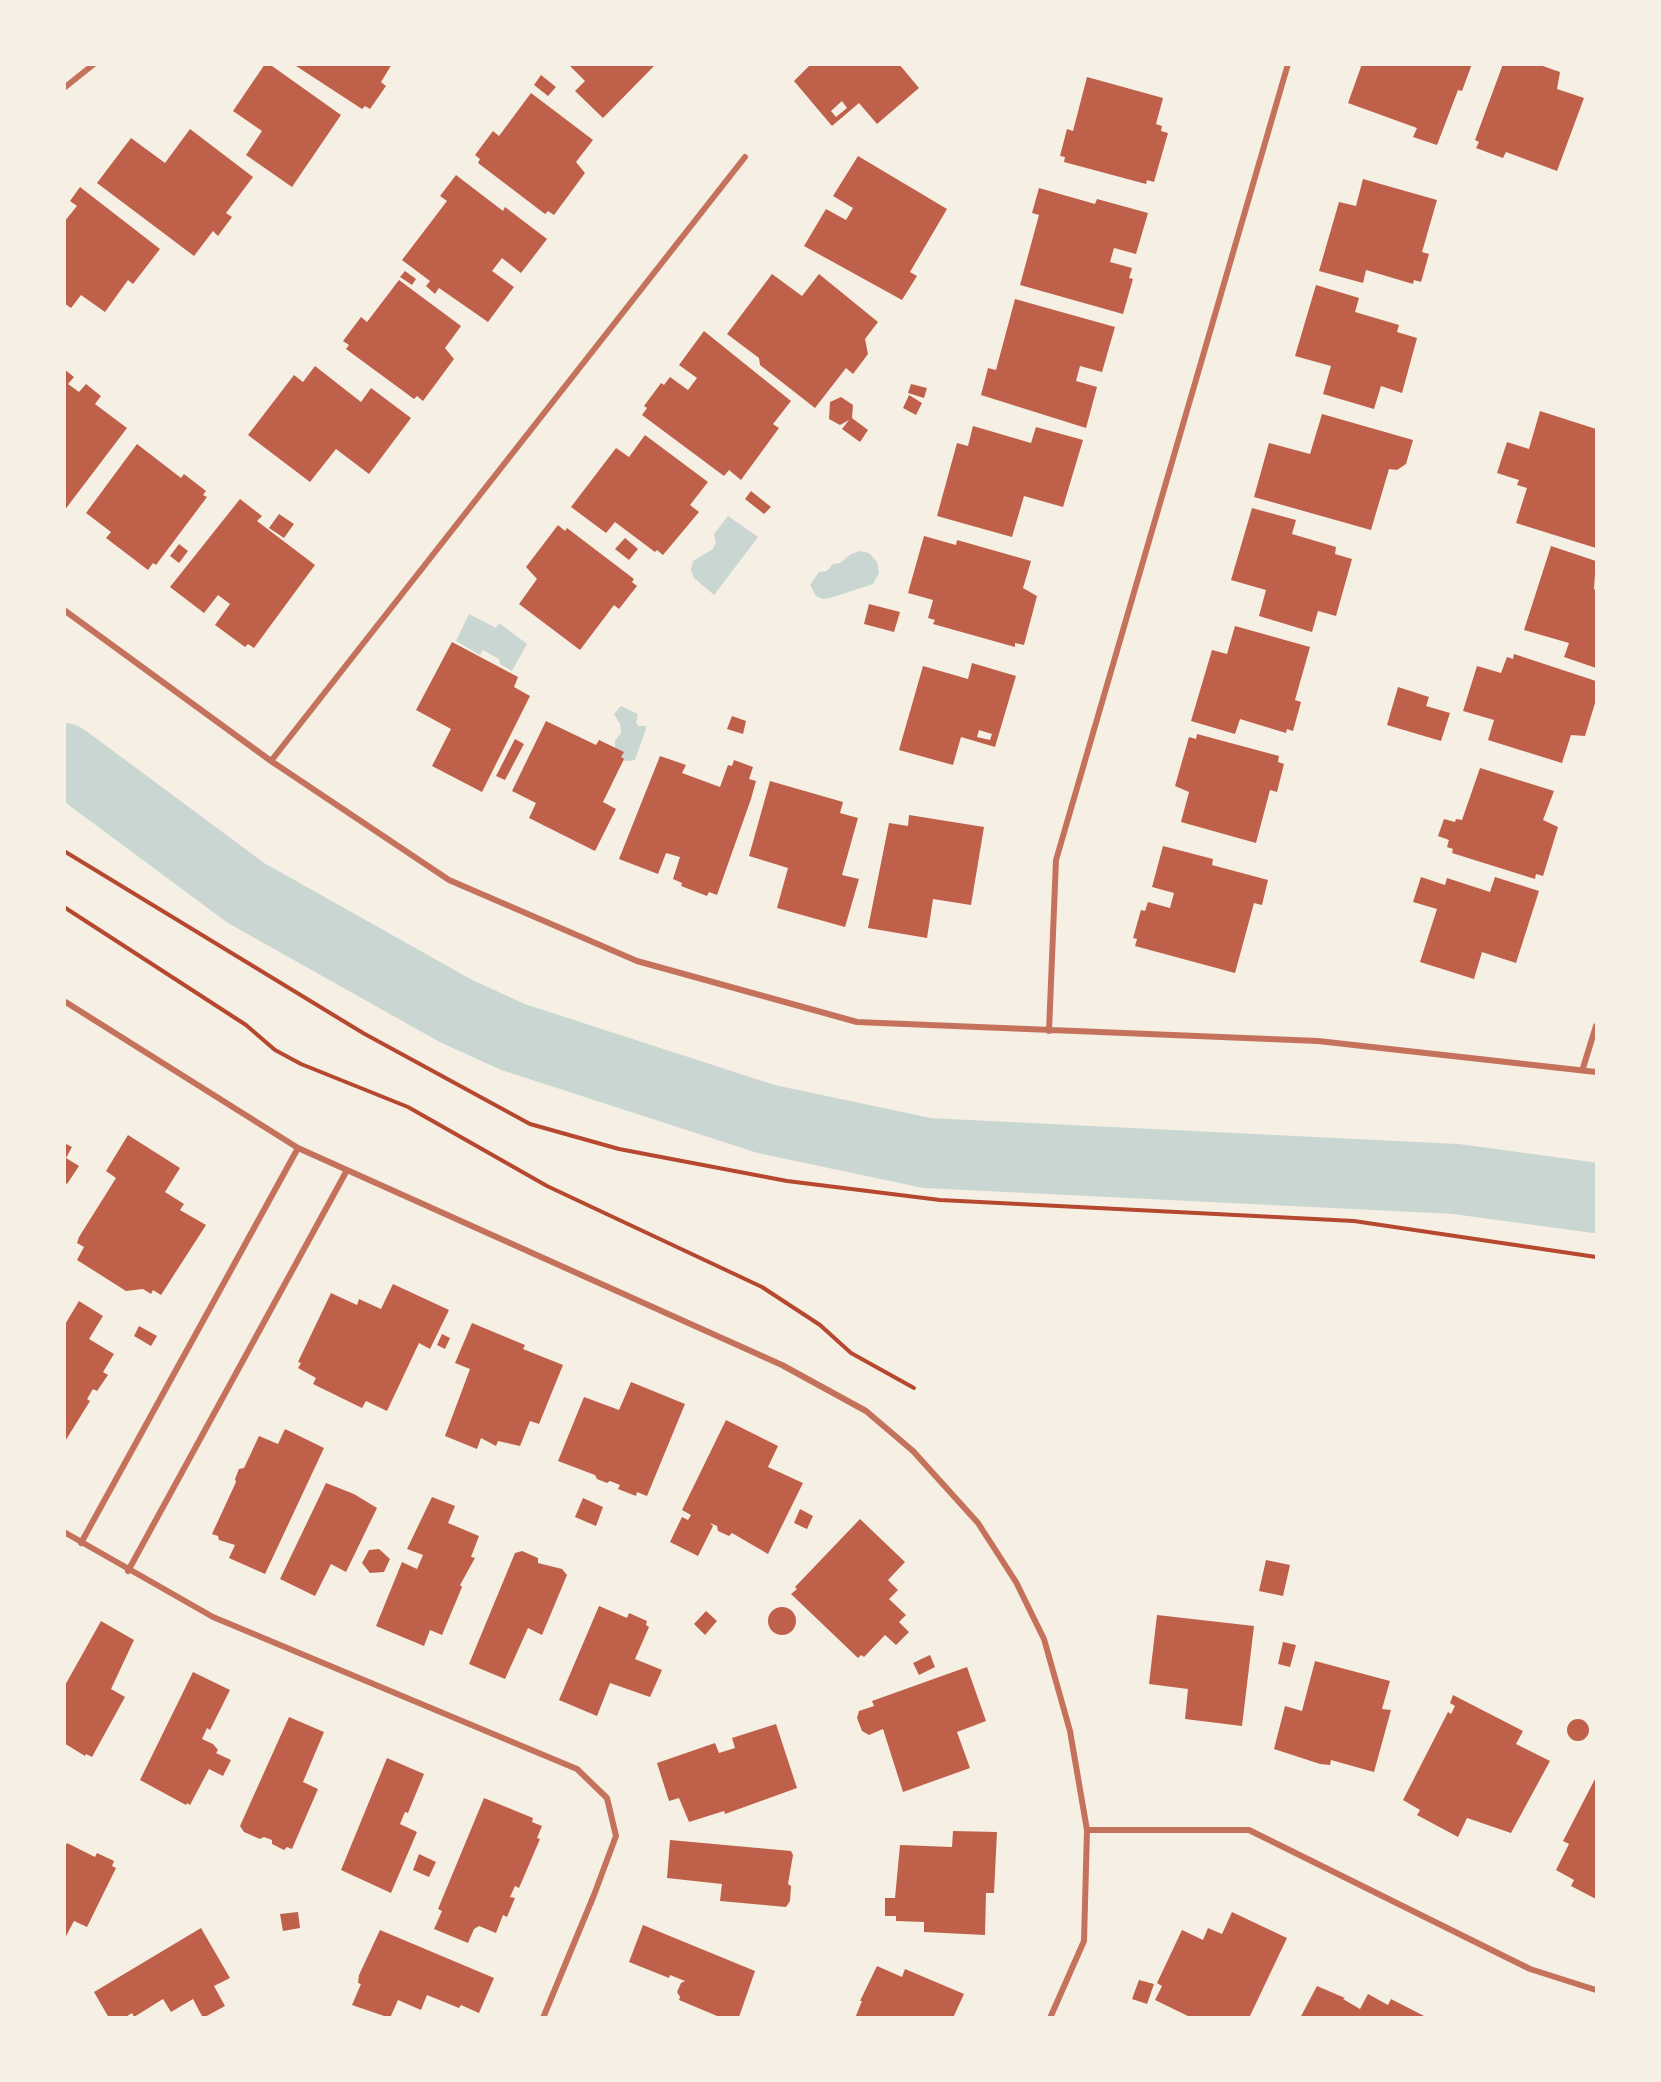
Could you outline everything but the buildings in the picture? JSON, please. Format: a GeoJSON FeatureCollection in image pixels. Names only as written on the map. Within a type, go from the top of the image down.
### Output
{"type":"FeatureCollection","features":[{"type":"Feature","properties":{"kind":"street"},"geometry":{"type":"LineString","coordinates":[[64,88],[94,64]]}},
{"type":"Feature","properties":{"kind":"street"},"geometry":{"type":"LineString","coordinates":[[1049,1031],[1056,860],[1288,64]]}},
{"type":"Feature","properties":{"kind":"street"},"geometry":{"type":"LineString","coordinates":[[271,761],[745,157]]}},
{"type":"Feature","properties":{"kind":"street"},"geometry":{"type":"LineString","coordinates":[[64,610],[271,761],[449,880],[638,961],[857,1022],[1318,1041],[1583,1068],[1596,1072]]}},
{"type":"Feature","properties":{"kind":"street"},"geometry":{"type":"LineString","coordinates":[[64,1001],[298,1148],[346,1172],[782,1365],[866,1411],[913,1451],[978,1523],[1016,1582],[1044,1639],[1070,1731],[1087,1830],[1084,1941],[1050,2018]]}},
{"type":"Feature","properties":{"kind":"street"},"geometry":{"type":"LineString","coordinates":[[1583,1068],[1596,1026]]}},
{"type":"Feature","properties":{"kind":"street"},"geometry":{"type":"LineString","coordinates":[[81,1543],[298,1148]]}},
{"type":"Feature","properties":{"kind":"street"},"geometry":{"type":"LineString","coordinates":[[128,1570],[346,1172]]}},
{"type":"Feature","properties":{"kind":"street"},"geometry":{"type":"LineString","coordinates":[[64,1532],[213,1617],[577,1769],[607,1798],[616,1836],[543,2018]]}},
{"type":"Feature","properties":{"kind":"street"},"geometry":{"type":"LineString","coordinates":[[1087,1830],[1249,1830],[1530,1969],[1596,1990]]}},
{"type":"Feature","properties":{"kind":"path"},"geometry":{"type":"LineString","coordinates":[[64,852],[363,1033],[530,1124],[619,1149],[787,1181],[940,1200],[1354,1221],[1596,1257]]}},
{"type":"Feature","properties":{"kind":"path"},"geometry":{"type":"LineString","coordinates":[[64,907],[246,1025],[275,1050],[302,1065],[408,1107],[547,1186],[762,1287],[820,1325],[851,1353],[914,1388]]}},
{"type":"Feature","properties":{"kind":"shaded area"},"geometry":{"type":"Polygon","coordinates":[[[728,516],[758,537],[714,595],[694,578],[691,570],[693,561],[713,549],[716,542],[714,534],[728,516]]]}},
{"type":"Feature","properties":{"kind":"shaded area"},"geometry":{"type":"Polygon","coordinates":[[[860,551],[869,553],[877,562],[879,573],[873,584],[830,598],[823,599],[816,596],[810,585],[819,572],[827,571],[833,564],[840,563],[851,554],[860,551]]]}},
{"type":"Feature","properties":{"kind":"shaded area"},"geometry":{"type":"Polygon","coordinates":[[[469,614],[496,628],[499,623],[527,644],[512,671],[500,664],[499,659],[483,650],[480,655],[456,641],[469,614]]]}},
{"type":"Feature","properties":{"kind":"shaded area"},"geometry":{"type":"Polygon","coordinates":[[[621,706],[638,714],[636,723],[639,726],[646,726],[635,760],[619,760],[615,751],[615,741],[621,733],[620,724],[614,714],[621,706]]]}},
{"type":"Feature","properties":{"kind":"waterway"},"geometry":{"type":"LineString","coordinates":[[64,758],[246,893],[456,1011],[513,1037],[766,1119],[927,1153],[1456,1179],[1596,1198]]}}]}
